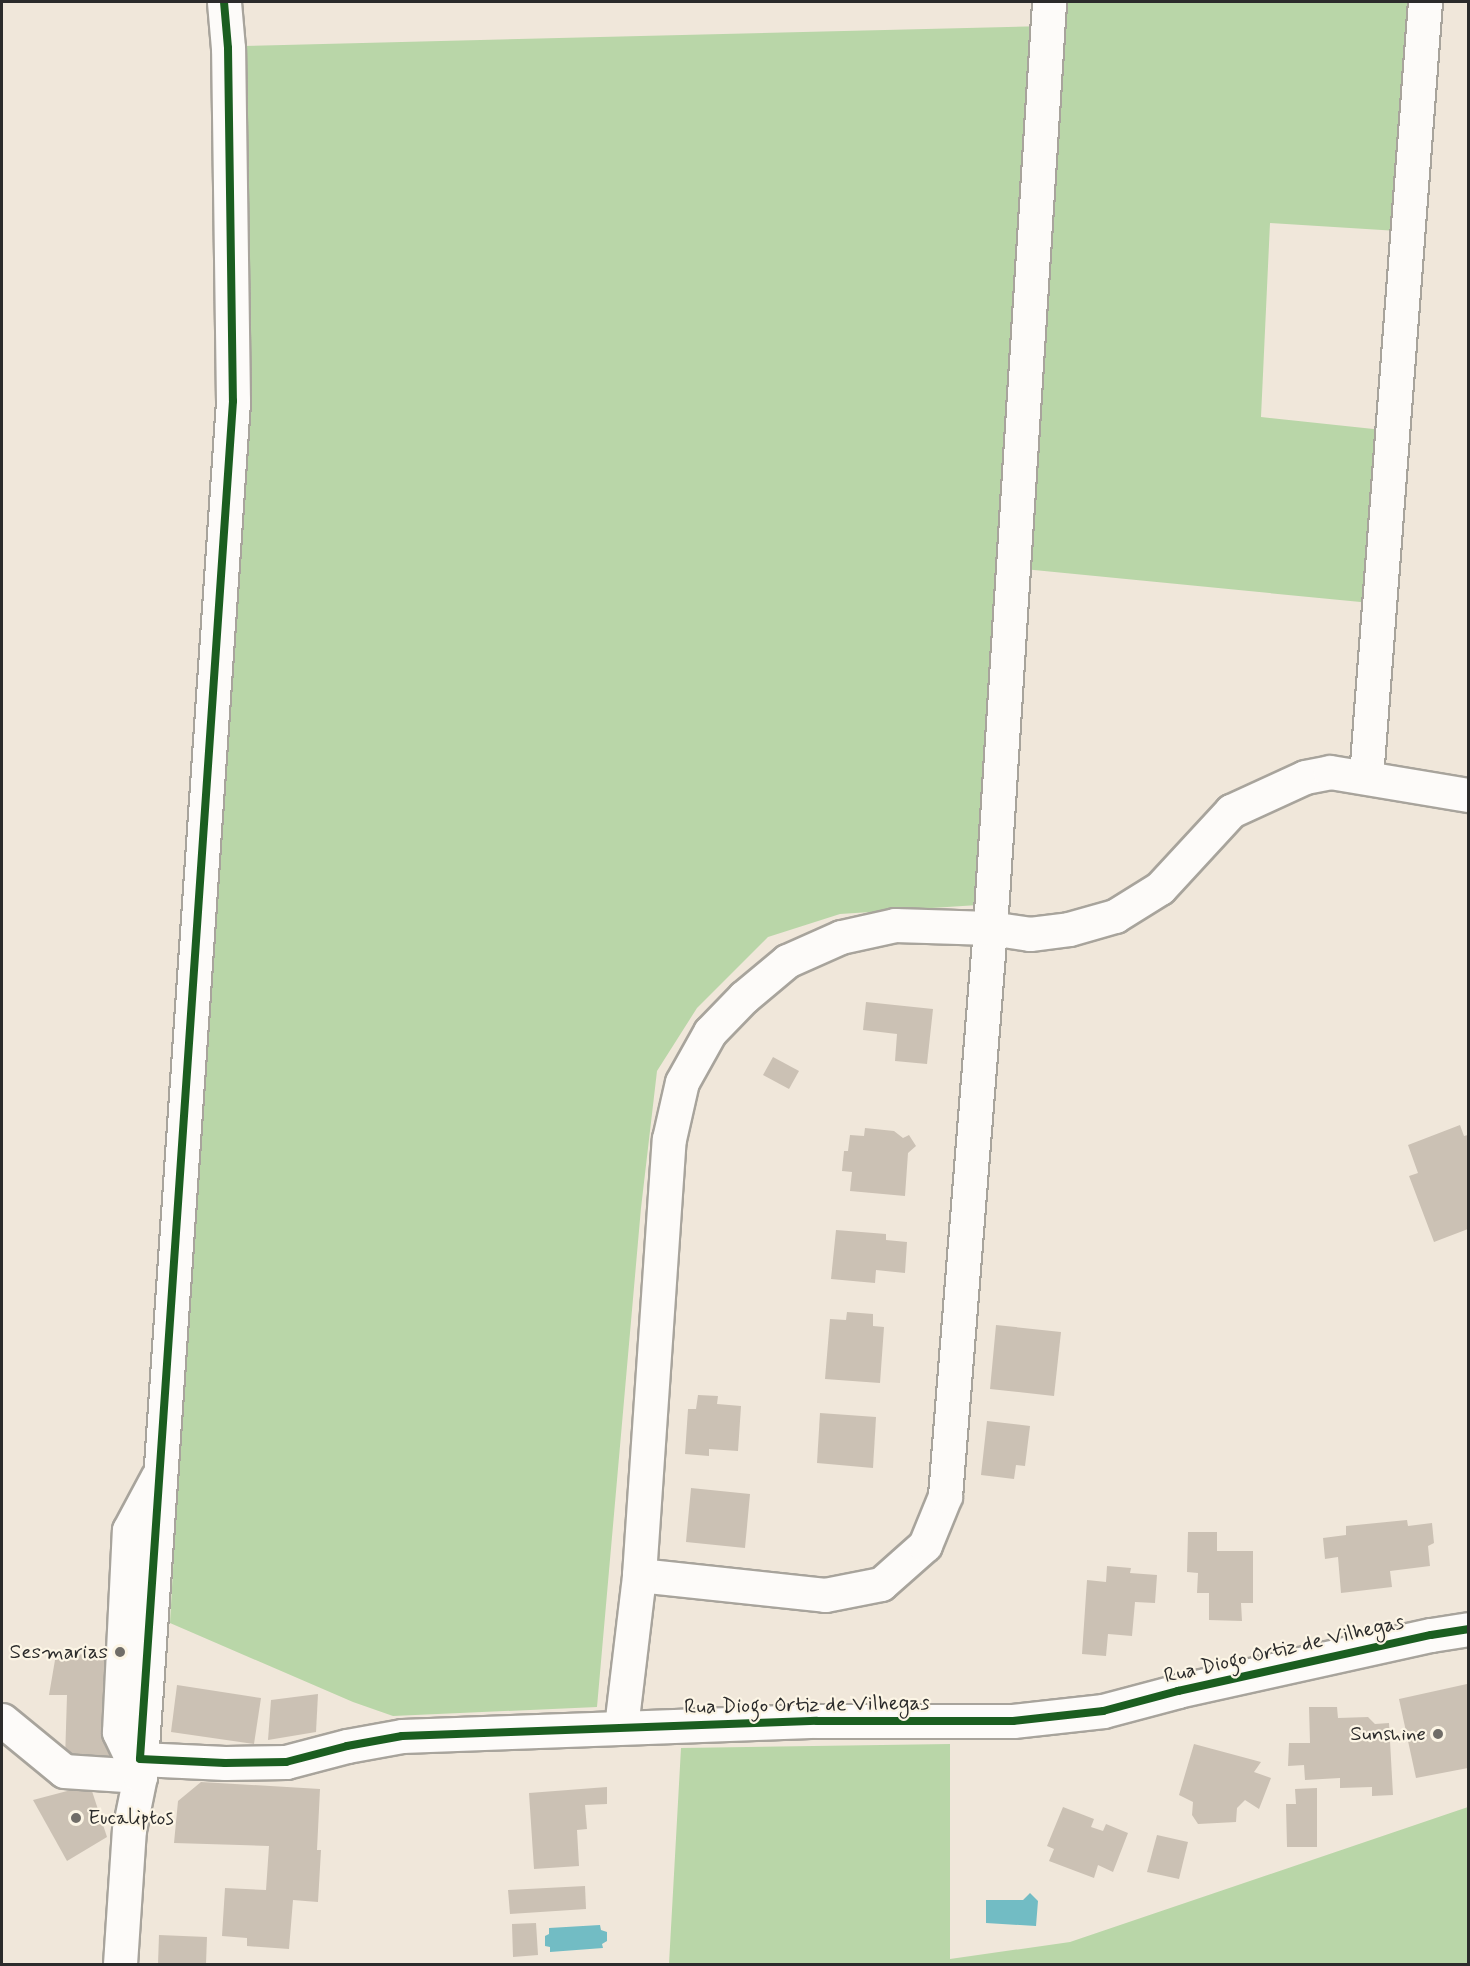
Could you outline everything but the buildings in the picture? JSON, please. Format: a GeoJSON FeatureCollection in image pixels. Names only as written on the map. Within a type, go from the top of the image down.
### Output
{"type":"FeatureCollection","features":[{"type":"Feature","properties":{"kind":"street"},"geometry":{"type":"LineString","coordinates":[[120,1965],[129,1830],[140,1768],[158,1476],[233,401],[228,48],[224,2]]}},
{"type":"Feature","properties":{"kind":"street"},"geometry":{"type":"LineString","coordinates":[[639,1575],[825,1595],[881,1584],[925,1545],[945,1496],[990,928],[1049,2]]}},
{"type":"Feature","properties":{"kind":"street"},"geometry":{"type":"LineString","coordinates":[[1366,777],[1425,2]]}},
{"type":"Feature","properties":{"kind":"street"},"geometry":{"type":"LineString","coordinates":[[621,1727],[639,1575],[669,1139],[682,1082],[710,1032],[744,997],[787,962],[841,937],[895,925],[990,928],[1030,934],[1069,930],[1116,916],[1160,888],[1231,811],[1305,777],[1330,772],[1468,795]]}},
{"type":"Feature","properties":{"kind":"street","name":"Rua Diogo Ortiz de Vilhegas"},"geometry":{"type":"LineString","coordinates":[[2,1720],[64,1771],[286,1762],[347,1746],[402,1736],[817,1721],[1013,1721],[1103,1711],[1178,1691],[1431,1635],[1468,1629]]}},
{"type":"Feature","properties":{"kind":"green space"},"geometry":{"type":"Polygon","coordinates":[[[1044,2],[1409,2],[1398,231],[1270,223],[1261,417],[1383,430],[1371,603],[1002,567],[978,905],[840,914],[768,937],[697,1008],[657,1071],[641,1208],[597,1707],[393,1716],[353,1702],[170,1623],[216,797],[241,46],[1046,26],[1044,2]]]}},
{"type":"Feature","properties":{"kind":"green space"},"geometry":{"type":"Polygon","coordinates":[[[950,1744],[950,1959],[1070,1942],[1468,1807],[1468,1964],[669,1964],[681,1748],[950,1744]]]}},
{"type":"Feature","properties":{"kind":"water"},"geometry":{"type":"Polygon","coordinates":[[[1030,1893],[1038,1901],[1036,1926],[986,1923],[986,1900],[1023,1900],[1030,1893]]]}},
{"type":"Feature","properties":{"kind":"water"},"geometry":{"type":"Polygon","coordinates":[[[600,1925],[601,1930],[607,1932],[607,1941],[602,1944],[603,1948],[550,1952],[550,1947],[545,1946],[545,1936],[549,1934],[549,1928],[600,1925]]]}},
{"type":"Feature","properties":{"kind":"cycle path"},"geometry":{"type":"LineString","coordinates":[[224,2],[228,48],[233,401],[140,1759],[225,1763],[286,1762],[347,1746],[402,1736],[817,1721],[1013,1721],[1103,1711],[1178,1691],[1431,1635],[1468,1629]]}},
{"type":"Feature","properties":{"kind":"place","name":"Sesmarias"},"geometry":{"type":"Point","coordinates":[120,1652]}},
{"type":"Feature","properties":{"kind":"place","name":"Sunshine"},"geometry":{"type":"Point","coordinates":[1438,1734]}},
{"type":"Feature","properties":{"kind":"place","name":"Eucaliptos"},"geometry":{"type":"Point","coordinates":[76,1818]}}]}
